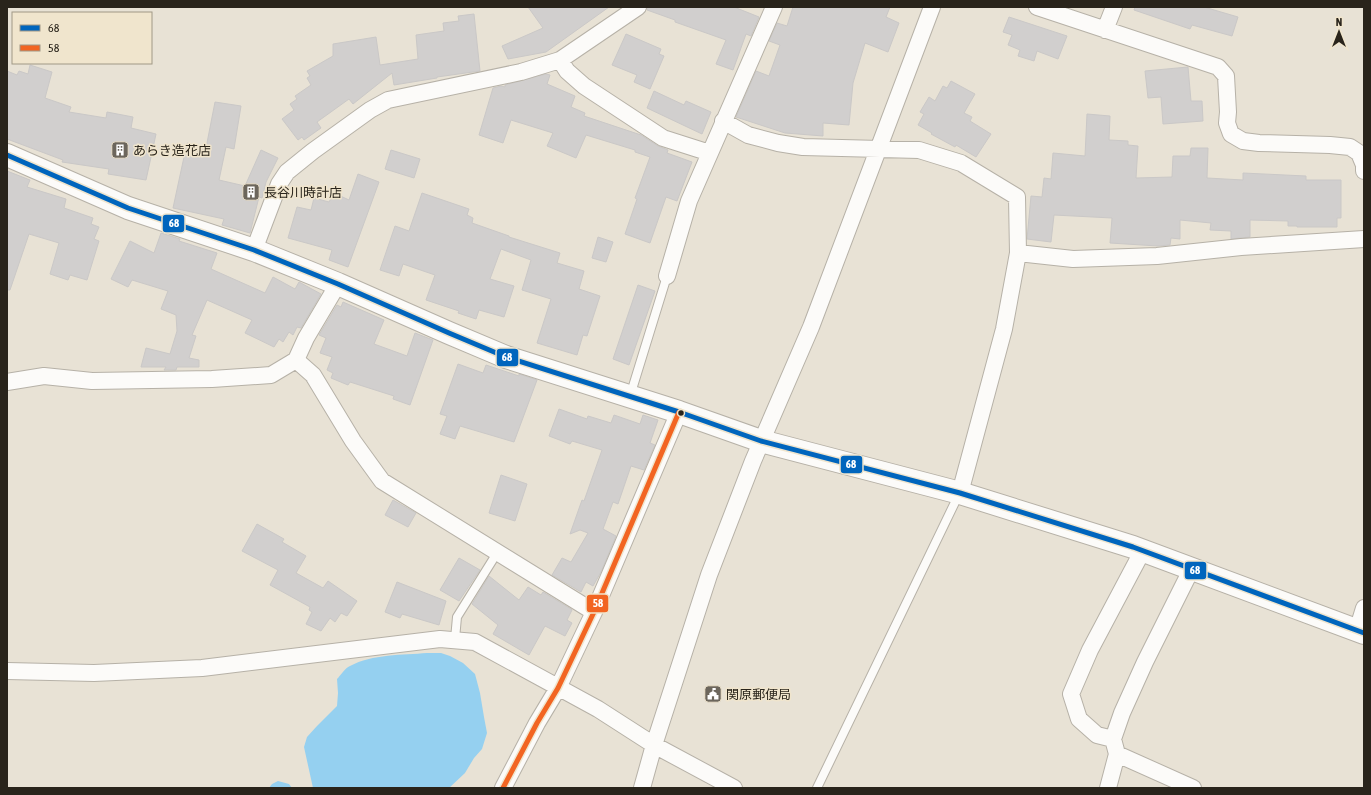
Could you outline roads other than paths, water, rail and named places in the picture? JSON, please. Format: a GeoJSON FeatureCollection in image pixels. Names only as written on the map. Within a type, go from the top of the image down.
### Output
{"type":"FeatureCollection","features":[{"type":"Feature","properties":{"kind":"main road"},"geometry":{"type":"LineString","coordinates":[[7,156],[128,208],[254,250],[338,284],[449,333],[506,356],[679,412],[762,441],[960,494],[1143,550],[1360,632]]}},
{"type":"Feature","properties":{"kind":"street"},"geometry":{"type":"LineString","coordinates":[[254,250],[279,184],[287,172],[312,151],[370,110],[388,100],[521,72],[560,60],[638,7]]}},
{"type":"Feature","properties":{"kind":"street"},"geometry":{"type":"LineString","coordinates":[[667,276],[689,201],[774,7]]}},
{"type":"Feature","properties":{"kind":"street"},"geometry":{"type":"LineString","coordinates":[[642,788],[654,745],[709,575],[762,441],[811,327],[932,7]]}},
{"type":"Feature","properties":{"kind":"street"},"geometry":{"type":"LineString","coordinates":[[1037,7],[1218,67],[1226,76],[1228,104],[1227,123],[1231,134],[1243,141],[1260,143],[1350,147],[1359,153],[1364,164],[1364,171]]}},
{"type":"Feature","properties":{"kind":"street"},"geometry":{"type":"LineString","coordinates":[[1105,30],[1114,7]]}},
{"type":"Feature","properties":{"kind":"street"},"geometry":{"type":"LineString","coordinates":[[560,60],[567,71],[584,86],[663,138],[710,153]]}},
{"type":"Feature","properties":{"kind":"street"},"geometry":{"type":"LineString","coordinates":[[723,121],[748,135],[778,143],[803,147],[919,150],[961,163],[1017,197],[1018,253],[1004,330],[960,494]]}},
{"type":"Feature","properties":{"kind":"street"},"geometry":{"type":"LineString","coordinates":[[1018,253],[1073,259],[1156,256],[1240,246],[1364,239]]}},
{"type":"Feature","properties":{"kind":"street"},"geometry":{"type":"LineString","coordinates":[[7,382],[44,376],[92,381],[257,377],[271,375],[296,360],[306,338],[338,284]]}},
{"type":"Feature","properties":{"kind":"street"},"geometry":{"type":"LineString","coordinates":[[296,360],[313,375],[353,441],[382,481],[594,612]]}},
{"type":"Feature","properties":{"kind":"street"},"geometry":{"type":"LineString","coordinates":[[503,788],[558,688],[594,612],[635,519],[679,412]]}},
{"type":"Feature","properties":{"kind":"street"},"geometry":{"type":"LineString","coordinates":[[1143,550],[1090,650],[1071,694],[1079,719],[1097,735],[1193,788]]}},
{"type":"Feature","properties":{"kind":"street"},"geometry":{"type":"LineString","coordinates":[[1108,788],[1122,713],[1142,668],[1192,568]]}},
{"type":"Feature","properties":{"kind":"street"},"geometry":{"type":"LineString","coordinates":[[1360,632],[1364,608]]}},
{"type":"Feature","properties":{"kind":"street"},"geometry":{"type":"LineString","coordinates":[[7,671],[94,673],[202,668],[440,639],[455,639],[475,642],[598,710],[654,745],[734,788]]}},
{"type":"Feature","properties":{"kind":"lane"},"geometry":{"type":"LineString","coordinates":[[630,396],[667,276]]}},
{"type":"Feature","properties":{"kind":"lane"},"geometry":{"type":"LineString","coordinates":[[817,788],[960,494]]}},
{"type":"Feature","properties":{"kind":"lane"},"geometry":{"type":"LineString","coordinates":[[455,639],[457,617],[497,553]]}},
{"type":"Feature","properties":{"kind":"water"},"geometry":{"type":"Polygon","coordinates":[[[441,653],[450,656],[463,663],[475,674],[487,733],[482,749],[474,758],[465,773],[449,788],[313,788],[304,747],[307,737],[337,706],[337,679],[348,667],[368,659],[441,653]]]}},
{"type":"Feature","properties":{"kind":"water"},"geometry":{"type":"Polygon","coordinates":[[[278,781],[289,784],[292,788],[269,788],[272,784],[278,781]]]}},
{"type":"Feature","properties":{"kind":"place","name":"あらき造花店"},"geometry":{"type":"Point","coordinates":[120,150]}},
{"type":"Feature","properties":{"kind":"place","name":"長谷川時計店"},"geometry":{"type":"Point","coordinates":[251,192]}},
{"type":"Feature","properties":{"kind":"place","name":"関原郵便局"},"geometry":{"type":"Point","coordinates":[713,694]}}]}
